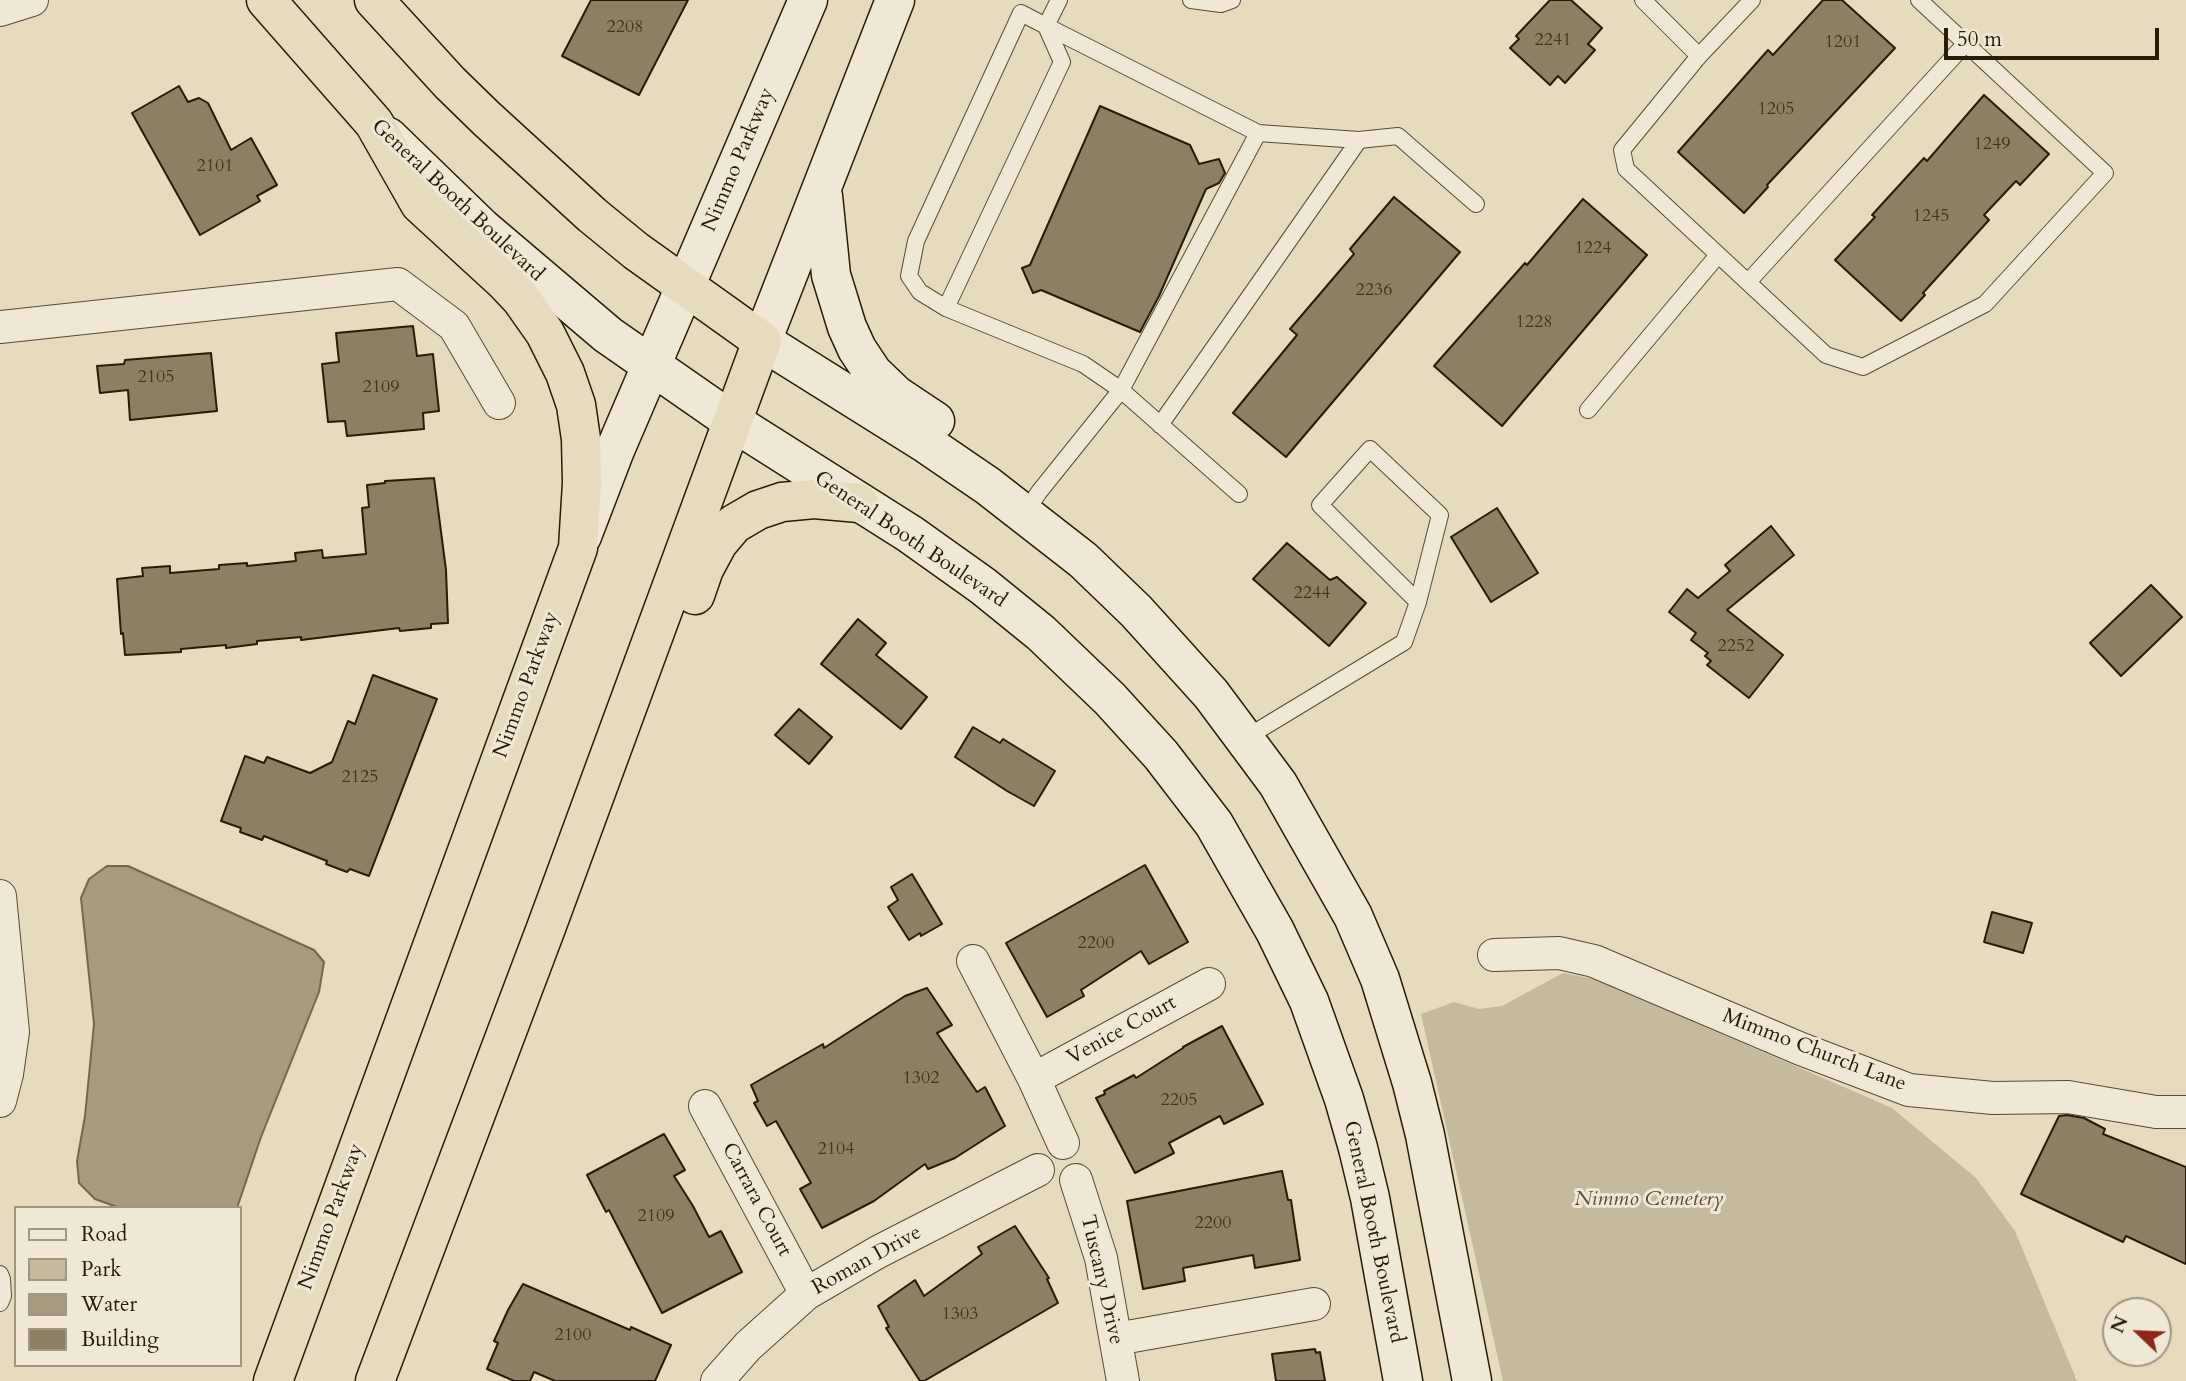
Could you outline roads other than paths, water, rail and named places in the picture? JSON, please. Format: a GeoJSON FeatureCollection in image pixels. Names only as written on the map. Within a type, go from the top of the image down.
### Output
{"type":"FeatureCollection","features":[{"type":"Feature","properties":{"kind":"highway","name":"General Booth Boulevard"},"geometry":{"type":"LineString","coordinates":[[266,0],[374,123]]}},
{"type":"Feature","properties":{"kind":"highway"},"geometry":{"type":"LineString","coordinates":[[374,0],[450,83],[524,155],[615,234],[762,341],[546,928],[375,1381]]}},
{"type":"Feature","properties":{"kind":"highway"},"geometry":{"type":"LineString","coordinates":[[374,123],[421,204],[521,299],[545,333],[565,373],[576,405],[581,439],[582,483],[578,548]]}},
{"type":"Feature","properties":{"kind":"highway"},"geometry":{"type":"LineString","coordinates":[[546,928],[615,810],[704,569],[718,543],[734,524],[758,510],[782,502],[814,499],[859,503]]}},
{"type":"Feature","properties":{"kind":"highway","name":"Nimmo Parkway"},"geometry":{"type":"LineString","coordinates":[[273,1381],[578,548]]}},
{"type":"Feature","properties":{"kind":"main road","name":"Nimmo Parkway"},"geometry":{"type":"LineString","coordinates":[[578,548],[615,450],[808,0]]}},
{"type":"Feature","properties":{"kind":"main road"},"geometry":{"type":"LineString","coordinates":[[895,0],[762,341],[928,445],[1032,503],[1104,550],[1136,611],[1211,694],[1278,784],[1353,916],[1380,979],[1425,1135],[1472,1381]]}},
{"type":"Feature","properties":{"kind":"main road","name":"General Booth Boulevard"},"geometry":{"type":"LineString","coordinates":[[374,123],[442,190],[598,327],[733,422],[984,586],[1041,633],[1110,698],[1161,755],[1214,824],[1276,931],[1309,1000],[1344,1099],[1370,1198],[1403,1381]]}},
{"type":"Feature","properties":{"kind":"main road"},"geometry":{"type":"LineString","coordinates":[[822,187],[831,275],[857,349],[873,373],[896,395],[1032,503]]}},
{"type":"Feature","properties":{"kind":"street"},"geometry":{"type":"LineString","coordinates":[[0,10],[32,0]]}},
{"type":"Feature","properties":{"kind":"street"},"geometry":{"type":"LineString","coordinates":[[0,327],[398,285],[454,326],[499,403]]}},
{"type":"Feature","properties":{"kind":"street"},"geometry":{"type":"LineString","coordinates":[[0,896],[13,1032],[0,1101]]}},
{"type":"Feature","properties":{"kind":"street","name":"Mimmo Church Lane"},"geometry":{"type":"LineString","coordinates":[[1494,955],[1559,953],[1594,961],[1801,1049],[1909,1090],[1993,1098],[2068,1097],[2156,1111],[2186,1112]]}},
{"type":"Feature","properties":{"kind":"street"},"geometry":{"type":"LineString","coordinates":[[973,961],[1034,1079],[1063,1143]]}},
{"type":"Feature","properties":{"kind":"street","name":"Venice Court"},"geometry":{"type":"LineString","coordinates":[[1034,1079],[1209,984]]}},
{"type":"Feature","properties":{"kind":"street","name":"Carrara Court"},"geometry":{"type":"LineString","coordinates":[[705,1106],[806,1294]]}},
{"type":"Feature","properties":{"kind":"street"},"geometry":{"type":"LineString","coordinates":[[1063,1143],[1080,1154],[1082,1168],[1076,1180],[1057,1188],[1045,1182],[1038,1170],[1039,1156],[1049,1145],[1063,1143]]}},
{"type":"Feature","properties":{"kind":"street","name":"Roman Drive"},"geometry":{"type":"LineString","coordinates":[[717,1381],[748,1346],[806,1294],[878,1252],[1038,1170]]}},
{"type":"Feature","properties":{"kind":"street","name":"Tuscany Drive"},"geometry":{"type":"LineString","coordinates":[[1076,1180],[1101,1258],[1123,1381]]}},
{"type":"Feature","properties":{"kind":"street"},"geometry":{"type":"LineString","coordinates":[[1116,1339],[1314,1304]]}},
{"type":"Feature","properties":{"kind":"lane"},"geometry":{"type":"LineString","coordinates":[[1046,26],[1059,0]]}},
{"type":"Feature","properties":{"kind":"lane"},"geometry":{"type":"LineString","coordinates":[[1191,0],[1221,4],[1232,0]]}},
{"type":"Feature","properties":{"kind":"lane"},"geometry":{"type":"LineString","coordinates":[[1643,0],[1699,57]]}},
{"type":"Feature","properties":{"kind":"lane"},"geometry":{"type":"LineString","coordinates":[[1752,0],[1699,57],[1622,150],[1626,169],[1826,355],[1863,367],[1985,304],[2105,173],[1919,0]]}},
{"type":"Feature","properties":{"kind":"lane"},"geometry":{"type":"LineString","coordinates":[[1239,494],[1121,390],[1083,364],[946,308],[920,292],[909,276],[916,241],[1021,13],[1258,133],[1359,140],[1398,136],[1476,204]]}},
{"type":"Feature","properties":{"kind":"lane"},"geometry":{"type":"LineString","coordinates":[[946,308],[1062,62],[1046,26]]}},
{"type":"Feature","properties":{"kind":"lane"},"geometry":{"type":"LineString","coordinates":[[1748,282],[1966,44]]}},
{"type":"Feature","properties":{"kind":"lane"},"geometry":{"type":"LineString","coordinates":[[1032,503],[1121,390],[1258,133]]}},
{"type":"Feature","properties":{"kind":"lane"},"geometry":{"type":"LineString","coordinates":[[1160,425],[1359,140]]}},
{"type":"Feature","properties":{"kind":"lane"},"geometry":{"type":"LineString","coordinates":[[1588,410],[1718,255]]}},
{"type":"Feature","properties":{"kind":"lane"},"geometry":{"type":"LineString","coordinates":[[1244,738],[1404,642],[1418,602],[1440,515],[1370,449],[1321,505],[1418,602]]}},
{"type":"Feature","properties":{"kind":"lane"},"geometry":{"type":"LineString","coordinates":[[0,1274],[3,1296],[0,1303]]}},
{"type":"Feature","properties":{"kind":"water"},"geometry":{"type":"Polygon","coordinates":[[[107,866],[128,866],[314,950],[324,962],[319,992],[261,1137],[238,1206],[114,1206],[95,1199],[79,1183],[77,1161],[85,1116],[94,1024],[81,898],[89,879],[107,866]]]}},
{"type":"Feature","properties":{"kind":"park label","name":"Nimmo Cemetery"},"geometry":{"type":"Point","coordinates":[1649,1200]}}]}
